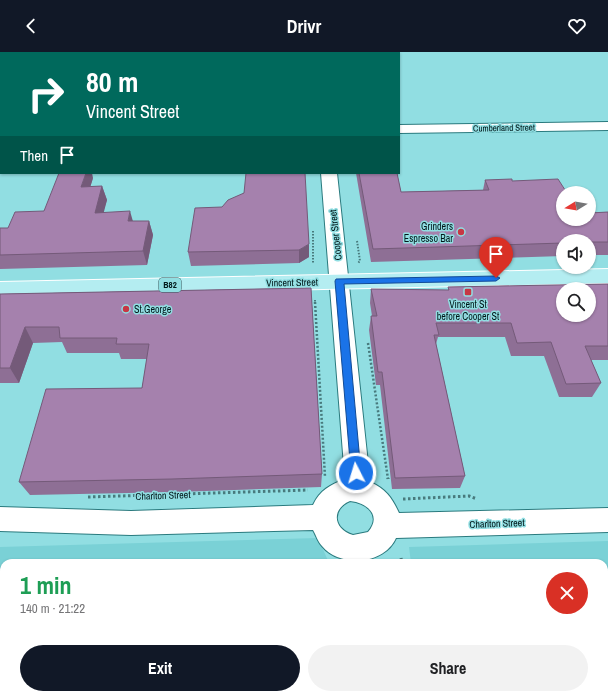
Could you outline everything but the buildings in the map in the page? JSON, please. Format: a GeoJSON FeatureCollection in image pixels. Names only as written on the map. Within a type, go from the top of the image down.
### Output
{"type":"FeatureCollection","features":[{"type":"Feature","properties":{"kind":"main road","name":"Vincent Street"},"geometry":{"type":"LineString","coordinates":[[0,289],[608,276]]}},
{"type":"Feature","properties":{"kind":"street","name":"Cumberland Street"},"geometry":{"type":"LineString","coordinates":[[400,129],[608,126]]}},
{"type":"Feature","properties":{"kind":"street","name":"Cooper Street"},"geometry":{"type":"LineString","coordinates":[[329,174],[358,489]]}},
{"type":"Feature","properties":{"kind":"street"},"geometry":{"type":"LineString","coordinates":[[358,489],[374,495],[385,509],[387,518],[383,535],[377,542],[368,547],[358,556],[349,548],[333,540],[324,525],[323,517],[328,501],[333,495],[341,491],[358,489]]}},
{"type":"Feature","properties":{"kind":"street"},"geometry":{"type":"LineString","coordinates":[[0,519],[131,523],[323,517]]}},
{"type":"Feature","properties":{"kind":"street","name":"Charlton Street"},"geometry":{"type":"LineString","coordinates":[[386,526],[608,520]]}},
{"type":"Feature","properties":{"kind":"path"},"geometry":{"type":"LineString","coordinates":[[315,299],[326,482]]}},
{"type":"Feature","properties":{"kind":"path"},"geometry":{"type":"LineString","coordinates":[[367,336],[388,485]]}},
{"type":"Feature","properties":{"kind":"path","name":"Charlton Street"},"geometry":{"type":"LineString","coordinates":[[80,497],[310,490]]}},
{"type":"Feature","properties":{"kind":"shaded area"},"geometry":{"type":"Polygon","coordinates":[[[318,538],[327,559],[0,559],[0,547],[318,538]]]}},
{"type":"Feature","properties":{"kind":"shaded area"},"geometry":{"type":"Polygon","coordinates":[[[608,541],[608,559],[410,559],[409,547],[608,541]]]}},
{"type":"Feature","properties":{"kind":"place","name":"Grinders Espresso Bar"},"geometry":{"type":"Point","coordinates":[461,232]}},
{"type":"Feature","properties":{"kind":"place","name":"Vincent St before Cooper St"},"geometry":{"type":"Point","coordinates":[468,292]}},
{"type":"Feature","properties":{"kind":"place","name":"St.George"},"geometry":{"type":"Point","coordinates":[126,309]}},
{"type":"Feature","properties":{"kind":"route"},"geometry":{"type":"LineString","coordinates":[[356,473],[339,281],[496,278]]}}]}
